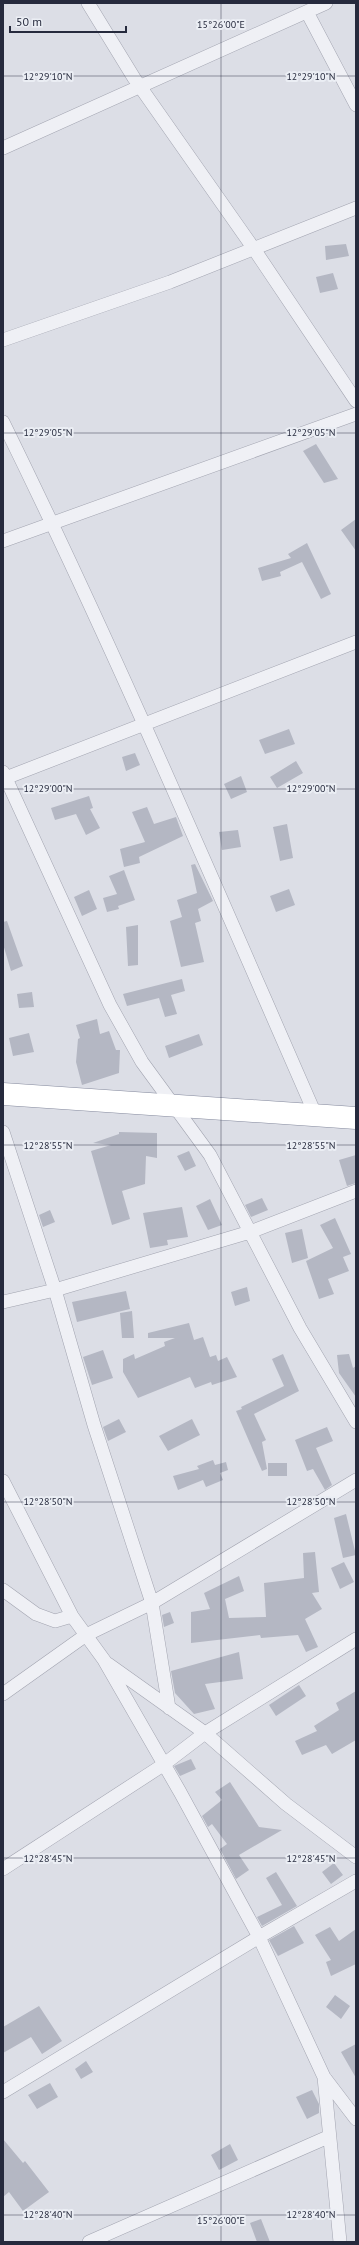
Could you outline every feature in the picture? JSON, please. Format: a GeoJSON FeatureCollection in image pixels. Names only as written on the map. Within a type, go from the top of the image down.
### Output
{"type":"FeatureCollection","features":[{"type":"Feature","properties":{"kind":"highway"},"geometry":{"type":"LineString","coordinates":[[3,1094],[173,1107],[356,1118]]}},
{"type":"Feature","properties":{"kind":"street"},"geometry":{"type":"LineString","coordinates":[[88,3],[139,86],[254,249],[356,401]]}},
{"type":"Feature","properties":{"kind":"street"},"geometry":{"type":"LineString","coordinates":[[3,148],[326,3]]}},
{"type":"Feature","properties":{"kind":"street"},"geometry":{"type":"LineString","coordinates":[[307,12],[356,105]]}},
{"type":"Feature","properties":{"kind":"street"},"geometry":{"type":"LineString","coordinates":[[3,340],[170,282],[356,208]]}},
{"type":"Feature","properties":{"kind":"street"},"geometry":{"type":"LineString","coordinates":[[3,541],[356,414]]}},
{"type":"Feature","properties":{"kind":"street"},"geometry":{"type":"LineString","coordinates":[[3,422],[53,524],[145,724],[316,1116]]}},
{"type":"Feature","properties":{"kind":"street"},"geometry":{"type":"LineString","coordinates":[[356,642],[145,724],[4,776],[110,1005],[142,1062],[173,1107],[210,1155],[300,1328],[356,1422]]}},
{"type":"Feature","properties":{"kind":"street"},"geometry":{"type":"LineString","coordinates":[[3,1132],[55,1290],[94,1425],[152,1603],[169,1708]]}},
{"type":"Feature","properties":{"kind":"street"},"geometry":{"type":"LineString","coordinates":[[3,1302],[55,1290],[250,1232],[356,1192]]}},
{"type":"Feature","properties":{"kind":"street"},"geometry":{"type":"LineString","coordinates":[[3,1694],[86,1636],[152,1603],[356,1480]]}},
{"type":"Feature","properties":{"kind":"street"},"geometry":{"type":"LineString","coordinates":[[3,1481],[72,1616],[104,1660],[259,1937],[324,2077],[356,2119]]}},
{"type":"Feature","properties":{"kind":"street"},"geometry":{"type":"LineString","coordinates":[[3,1590],[36,1614],[55,1621],[72,1616]]}},
{"type":"Feature","properties":{"kind":"street"},"geometry":{"type":"LineString","coordinates":[[3,1870],[163,1765],[205,1733],[356,1639]]}},
{"type":"Feature","properties":{"kind":"street"},"geometry":{"type":"LineString","coordinates":[[104,1660],[205,1733],[286,1804],[356,1857]]}},
{"type":"Feature","properties":{"kind":"street"},"geometry":{"type":"LineString","coordinates":[[3,2092],[259,1937],[356,1881]]}},
{"type":"Feature","properties":{"kind":"street"},"geometry":{"type":"LineString","coordinates":[[324,2077],[328,2137],[340,2242]]}},
{"type":"Feature","properties":{"kind":"street"},"geometry":{"type":"LineString","coordinates":[[89,2242],[328,2137]]}},
{"type":"Feature","properties":{"kind":"building"},"geometry":{"type":"Polygon","coordinates":[[[346,244],[349,256],[326,260],[325,246],[346,244]]]}},
{"type":"Feature","properties":{"kind":"building"},"geometry":{"type":"Polygon","coordinates":[[[333,273],[338,289],[320,293],[316,277],[333,273]]]}},
{"type":"Feature","properties":{"kind":"building"},"geometry":{"type":"Polygon","coordinates":[[[316,444],[338,479],[324,483],[303,451],[316,444]]]}},
{"type":"Feature","properties":{"kind":"building"},"geometry":{"type":"Polygon","coordinates":[[[356,519],[356,551],[341,530],[356,519]]]}},
{"type":"Feature","properties":{"kind":"building"},"geometry":{"type":"Polygon","coordinates":[[[307,543],[331,594],[321,599],[302,562],[280,572],[281,576],[262,581],[258,568],[291,558],[288,554],[307,543]]]}},
{"type":"Feature","properties":{"kind":"building"},"geometry":{"type":"Polygon","coordinates":[[[289,729],[295,744],[265,754],[259,740],[289,729]]]}},
{"type":"Feature","properties":{"kind":"building"},"geometry":{"type":"Polygon","coordinates":[[[135,753],[140,765],[126,771],[122,757],[135,753]]]}},
{"type":"Feature","properties":{"kind":"building"},"geometry":{"type":"Polygon","coordinates":[[[296,761],[303,773],[277,788],[270,777],[296,761]]]}},
{"type":"Feature","properties":{"kind":"building"},"geometry":{"type":"Polygon","coordinates":[[[241,776],[247,792],[231,799],[224,784],[241,776]]]}},
{"type":"Feature","properties":{"kind":"building"},"geometry":{"type":"Polygon","coordinates":[[[89,796],[93,808],[90,809],[100,828],[86,835],[76,814],[55,820],[51,808],[89,796]]]}},
{"type":"Feature","properties":{"kind":"building"},"geometry":{"type":"Polygon","coordinates":[[[147,807],[154,824],[176,817],[183,836],[139,857],[140,863],[124,867],[120,849],[145,842],[132,812],[147,807]]]}},
{"type":"Feature","properties":{"kind":"building"},"geometry":{"type":"Polygon","coordinates":[[[287,824],[293,858],[280,861],[273,827],[287,824]]]}},
{"type":"Feature","properties":{"kind":"building"},"geometry":{"type":"Polygon","coordinates":[[[238,830],[241,847],[222,850],[219,832],[238,830]]]}},
{"type":"Feature","properties":{"kind":"building"},"geometry":{"type":"Polygon","coordinates":[[[195,864],[213,901],[198,909],[201,921],[195,923],[204,962],[181,967],[170,921],[182,917],[177,900],[197,893],[191,865],[195,864]]]}},
{"type":"Feature","properties":{"kind":"building"},"geometry":{"type":"Polygon","coordinates":[[[124,870],[135,900],[118,906],[119,909],[107,912],[103,898],[117,894],[109,876],[124,870]]]}},
{"type":"Feature","properties":{"kind":"building"},"geometry":{"type":"Polygon","coordinates":[[[289,889],[295,905],[276,912],[270,896],[289,889]]]}},
{"type":"Feature","properties":{"kind":"building"},"geometry":{"type":"Polygon","coordinates":[[[89,890],[97,909],[82,916],[74,897],[89,890]]]}},
{"type":"Feature","properties":{"kind":"building"},"geometry":{"type":"Polygon","coordinates":[[[7,921],[23,966],[11,971],[3,944],[3,922],[7,921]]]}},
{"type":"Feature","properties":{"kind":"building"},"geometry":{"type":"Polygon","coordinates":[[[138,925],[138,965],[128,966],[126,927],[138,925]]]}},
{"type":"Feature","properties":{"kind":"building"},"geometry":{"type":"Polygon","coordinates":[[[182,979],[185,991],[171,995],[177,1014],[165,1017],[159,998],[127,1006],[123,994],[182,979]]]}},
{"type":"Feature","properties":{"kind":"building"},"geometry":{"type":"Polygon","coordinates":[[[32,992],[34,1007],[19,1008],[17,994],[32,992]]]}},
{"type":"Feature","properties":{"kind":"building"},"geometry":{"type":"Polygon","coordinates":[[[97,1019],[100,1034],[109,1031],[116,1050],[120,1050],[119,1073],[82,1085],[76,1062],[78,1039],[80,1038],[76,1025],[97,1019]]]}},
{"type":"Feature","properties":{"kind":"building"},"geometry":{"type":"Polygon","coordinates":[[[29,1033],[34,1052],[13,1056],[9,1038],[29,1033]]]}},
{"type":"Feature","properties":{"kind":"building"},"geometry":{"type":"Polygon","coordinates":[[[199,1034],[203,1045],[169,1058],[165,1046],[199,1034]]]}},
{"type":"Feature","properties":{"kind":"building"},"geometry":{"type":"Polygon","coordinates":[[[119,1132],[157,1133],[157,1158],[146,1156],[145,1184],[122,1191],[130,1219],[112,1225],[91,1151],[111,1145],[93,1143],[119,1134],[119,1132]]]}},
{"type":"Feature","properties":{"kind":"building"},"geometry":{"type":"Polygon","coordinates":[[[189,1151],[196,1166],[185,1171],[177,1156],[189,1151]]]}},
{"type":"Feature","properties":{"kind":"building"},"geometry":{"type":"Polygon","coordinates":[[[356,1155],[356,1183],[347,1186],[339,1160],[356,1155]]]}},
{"type":"Feature","properties":{"kind":"building"},"geometry":{"type":"Polygon","coordinates":[[[262,1198],[268,1210],[251,1217],[245,1205],[262,1198]]]}},
{"type":"Feature","properties":{"kind":"building"},"geometry":{"type":"Polygon","coordinates":[[[210,1199],[222,1225],[208,1230],[196,1206],[210,1199]]]}},
{"type":"Feature","properties":{"kind":"building"},"geometry":{"type":"Polygon","coordinates":[[[182,1207],[188,1237],[167,1240],[168,1245],[150,1248],[143,1213],[182,1207]]]}},
{"type":"Feature","properties":{"kind":"building"},"geometry":{"type":"Polygon","coordinates":[[[50,1210],[55,1222],[43,1227],[39,1215],[50,1210]]]}},
{"type":"Feature","properties":{"kind":"building"},"geometry":{"type":"Polygon","coordinates":[[[335,1218],[351,1254],[343,1257],[349,1271],[328,1279],[334,1294],[319,1299],[306,1261],[333,1248],[320,1225],[335,1218]]]}},
{"type":"Feature","properties":{"kind":"building"},"geometry":{"type":"Polygon","coordinates":[[[302,1229],[308,1258],[292,1263],[285,1233],[302,1229]]]}},
{"type":"Feature","properties":{"kind":"building"},"geometry":{"type":"Polygon","coordinates":[[[247,1287],[250,1301],[235,1306],[231,1292],[247,1287]]]}},
{"type":"Feature","properties":{"kind":"building"},"geometry":{"type":"Polygon","coordinates":[[[126,1291],[130,1309],[77,1322],[72,1302],[126,1291]]]}},
{"type":"Feature","properties":{"kind":"building"},"geometry":{"type":"Polygon","coordinates":[[[132,1311],[134,1338],[122,1338],[120,1313],[132,1311]]]}},
{"type":"Feature","properties":{"kind":"building"},"geometry":{"type":"Polygon","coordinates":[[[189,1323],[194,1340],[203,1337],[210,1357],[216,1355],[218,1361],[227,1357],[237,1377],[212,1385],[211,1382],[195,1388],[190,1377],[138,1398],[123,1372],[123,1359],[134,1354],[135,1359],[165,1346],[164,1342],[175,1338],[148,1338],[148,1333],[189,1323]]]}},
{"type":"Feature","properties":{"kind":"building"},"geometry":{"type":"Polygon","coordinates":[[[103,1350],[113,1378],[92,1385],[83,1357],[103,1350]]]}},
{"type":"Feature","properties":{"kind":"building"},"geometry":{"type":"Polygon","coordinates":[[[283,1354],[299,1391],[254,1414],[266,1440],[262,1442],[267,1469],[262,1471],[236,1411],[242,1409],[241,1407],[284,1386],[272,1359],[283,1354]]]}},
{"type":"Feature","properties":{"kind":"building"},"geometry":{"type":"Polygon","coordinates":[[[349,1354],[353,1368],[356,1366],[356,1397],[339,1373],[337,1355],[349,1354]]]}},
{"type":"Feature","properties":{"kind":"building"},"geometry":{"type":"Polygon","coordinates":[[[119,1419],[126,1432],[108,1441],[103,1427],[119,1419]]]}},
{"type":"Feature","properties":{"kind":"building"},"geometry":{"type":"Polygon","coordinates":[[[192,1419],[200,1435],[168,1451],[159,1436],[192,1419]]]}},
{"type":"Feature","properties":{"kind":"building"},"geometry":{"type":"Polygon","coordinates":[[[327,1427],[333,1441],[316,1448],[332,1485],[325,1490],[313,1469],[307,1471],[295,1440],[327,1427]]]}},
{"type":"Feature","properties":{"kind":"building"},"geometry":{"type":"Polygon","coordinates":[[[213,1460],[215,1465],[226,1462],[228,1470],[220,1473],[223,1480],[206,1487],[203,1480],[178,1490],[173,1476],[199,1469],[197,1466],[213,1460]]]}},
{"type":"Feature","properties":{"kind":"building"},"geometry":{"type":"Polygon","coordinates":[[[268,1463],[287,1463],[287,1476],[268,1476],[268,1463]]]}},
{"type":"Feature","properties":{"kind":"building"},"geometry":{"type":"Polygon","coordinates":[[[346,1514],[356,1555],[343,1558],[334,1518],[346,1514]]]}},
{"type":"Feature","properties":{"kind":"building"},"geometry":{"type":"Polygon","coordinates":[[[315,1552],[319,1592],[312,1593],[322,1609],[305,1619],[318,1647],[306,1652],[298,1635],[261,1638],[260,1635],[191,1643],[191,1612],[210,1609],[204,1593],[239,1576],[244,1591],[225,1599],[229,1618],[266,1617],[264,1583],[304,1578],[303,1553],[315,1552]]]}},
{"type":"Feature","properties":{"kind":"building"},"geometry":{"type":"Polygon","coordinates":[[[344,1562],[354,1582],[340,1589],[331,1568],[344,1562]]]}},
{"type":"Feature","properties":{"kind":"building"},"geometry":{"type":"Polygon","coordinates":[[[170,1612],[174,1623],[164,1627],[162,1615],[170,1612]]]}},
{"type":"Feature","properties":{"kind":"building"},"geometry":{"type":"Polygon","coordinates":[[[239,1652],[243,1679],[205,1684],[215,1709],[194,1714],[175,1693],[171,1671],[239,1652]]]}},
{"type":"Feature","properties":{"kind":"building"},"geometry":{"type":"Polygon","coordinates":[[[299,1685],[306,1696],[276,1716],[269,1705],[299,1685]]]}},
{"type":"Feature","properties":{"kind":"building"},"geometry":{"type":"Polygon","coordinates":[[[356,1691],[356,1740],[332,1754],[326,1745],[302,1755],[295,1741],[317,1731],[314,1726],[339,1710],[336,1703],[356,1691]]]}},
{"type":"Feature","properties":{"kind":"building"},"geometry":{"type":"Polygon","coordinates":[[[191,1759],[196,1769],[180,1776],[174,1766],[191,1759]]]}},
{"type":"Feature","properties":{"kind":"building"},"geometry":{"type":"Polygon","coordinates":[[[230,1782],[259,1827],[282,1830],[239,1855],[249,1870],[236,1879],[220,1849],[227,1844],[212,1824],[208,1827],[202,1816],[222,1800],[215,1792],[230,1782]]]}},
{"type":"Feature","properties":{"kind":"building"},"geometry":{"type":"Polygon","coordinates":[[[334,1863],[343,1875],[331,1884],[322,1872],[334,1863]]]}},
{"type":"Feature","properties":{"kind":"building"},"geometry":{"type":"Polygon","coordinates":[[[276,1872],[297,1906],[262,1926],[257,1917],[282,1905],[266,1878],[276,1872]]]}},
{"type":"Feature","properties":{"kind":"building"},"geometry":{"type":"Polygon","coordinates":[[[294,1926],[304,1943],[278,1956],[269,1940],[294,1926]]]}},
{"type":"Feature","properties":{"kind":"building"},"geometry":{"type":"Polygon","coordinates":[[[330,1927],[339,1941],[356,1929],[356,1964],[331,1976],[326,1962],[331,1960],[315,1935],[330,1927]]]}},
{"type":"Feature","properties":{"kind":"building"},"geometry":{"type":"Polygon","coordinates":[[[335,1995],[350,2006],[341,2019],[326,2007],[335,1995]]]}},
{"type":"Feature","properties":{"kind":"building"},"geometry":{"type":"Polygon","coordinates":[[[39,2006],[62,2041],[42,2054],[31,2037],[3,2053],[3,2027],[39,2006]]]}},
{"type":"Feature","properties":{"kind":"building"},"geometry":{"type":"Polygon","coordinates":[[[356,2044],[356,2078],[341,2052],[356,2044]]]}},
{"type":"Feature","properties":{"kind":"building"},"geometry":{"type":"Polygon","coordinates":[[[86,2061],[93,2072],[81,2079],[75,2069],[86,2061]]]}},
{"type":"Feature","properties":{"kind":"building"},"geometry":{"type":"Polygon","coordinates":[[[50,2083],[58,2097],[37,2109],[28,2095],[50,2083]]]}},
{"type":"Feature","properties":{"kind":"building"},"geometry":{"type":"Polygon","coordinates":[[[312,2090],[319,2104],[319,2113],[307,2119],[296,2097],[312,2090]]]}},
{"type":"Feature","properties":{"kind":"building"},"geometry":{"type":"Polygon","coordinates":[[[3,2139],[23,2163],[25,2161],[49,2192],[23,2211],[9,2192],[3,2197],[3,2139]]]}},
{"type":"Feature","properties":{"kind":"building"},"geometry":{"type":"Polygon","coordinates":[[[230,2144],[238,2160],[219,2170],[211,2155],[230,2144]]]}},
{"type":"Feature","properties":{"kind":"building"},"geometry":{"type":"Polygon","coordinates":[[[261,2219],[270,2242],[257,2242],[250,2223],[261,2219]]]}}]}
